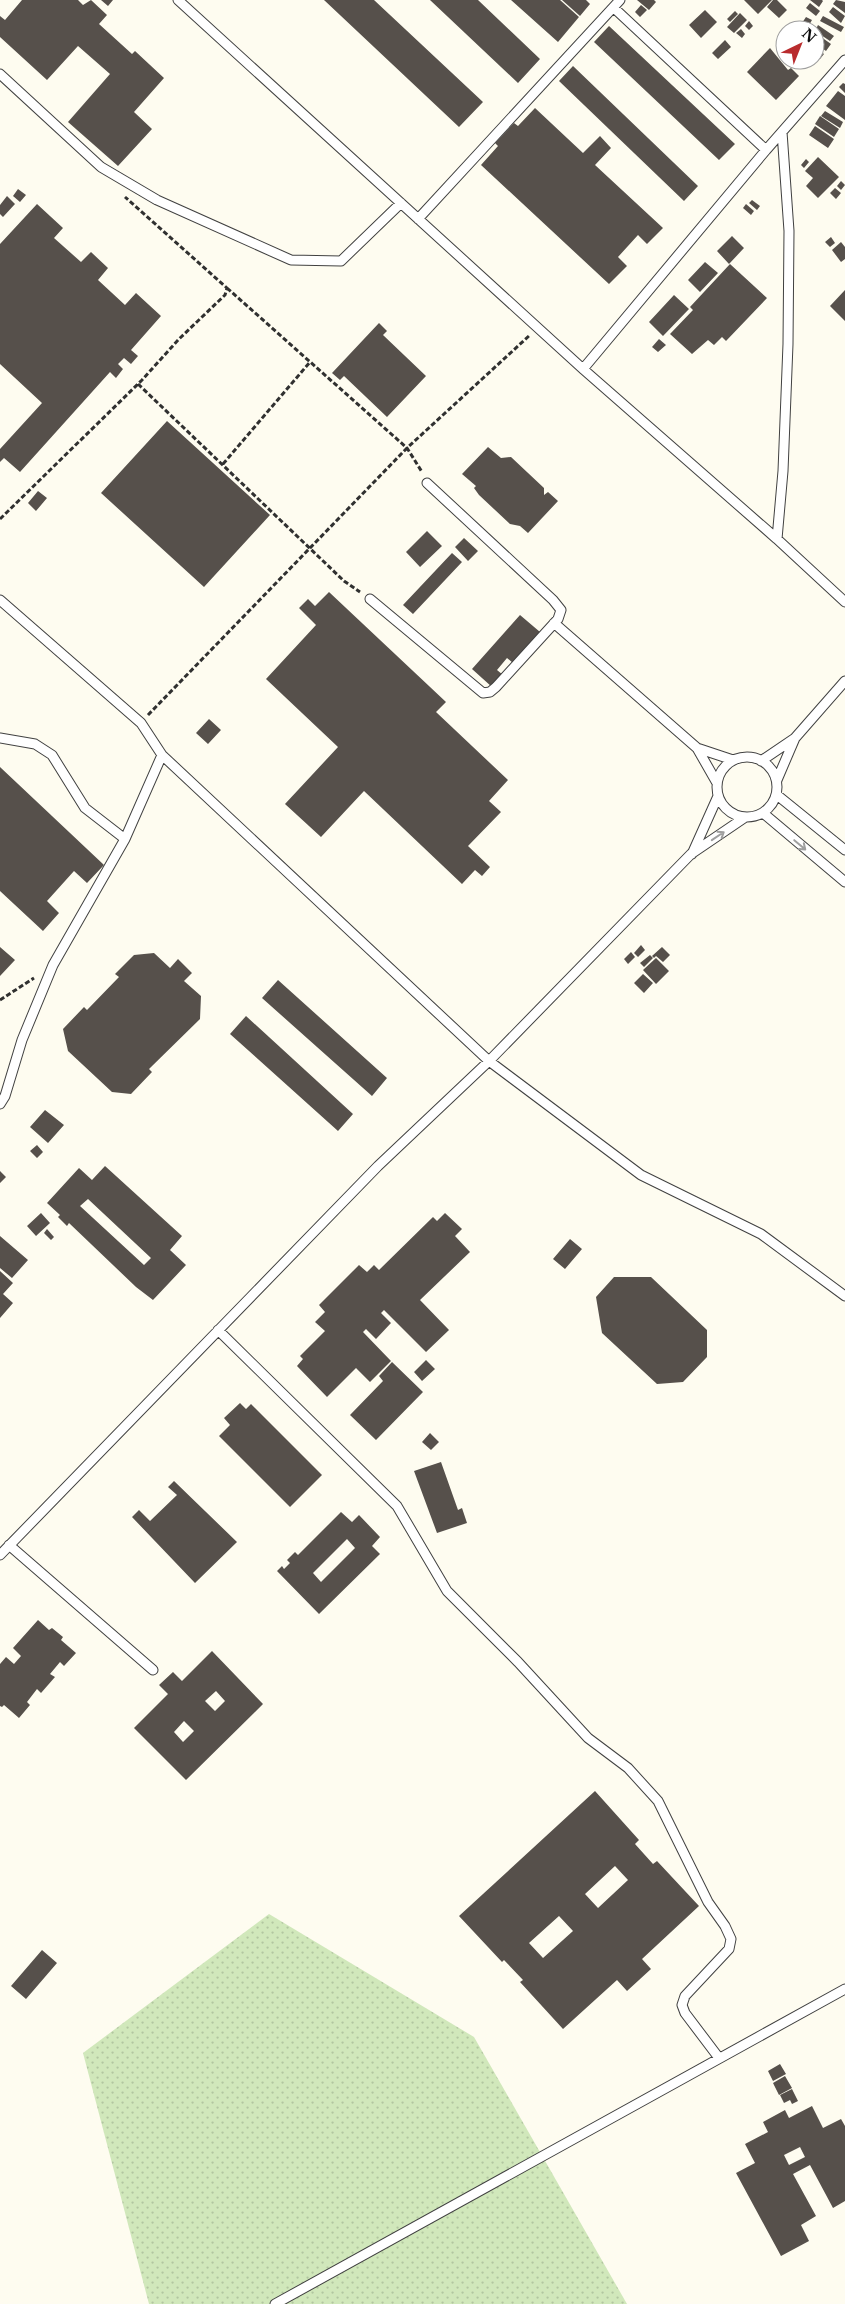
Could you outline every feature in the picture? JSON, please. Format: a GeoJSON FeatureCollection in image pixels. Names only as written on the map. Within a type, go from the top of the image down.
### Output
{"type":"FeatureCollection","features":[{"type":"Feature","properties":{"kind":"lane"},"geometry":{"type":"LineString","coordinates":[[178,0],[583,369],[777,539],[845,602]]}},
{"type":"Feature","properties":{"kind":"lane"},"geometry":{"type":"LineString","coordinates":[[418,219],[620,0]]}},
{"type":"Feature","properties":{"kind":"lane"},"geometry":{"type":"LineString","coordinates":[[614,8],[766,150]]}},
{"type":"Feature","properties":{"kind":"lane"},"geometry":{"type":"LineString","coordinates":[[583,369],[766,150],[845,60]]}},
{"type":"Feature","properties":{"kind":"lane"},"geometry":{"type":"LineString","coordinates":[[0,74],[101,167],[157,200],[291,260],[341,260],[401,203]]}},
{"type":"Feature","properties":{"kind":"lane"},"geometry":{"type":"LineString","coordinates":[[777,539],[783,471],[788,335],[789,231],[782,132]]}},
{"type":"Feature","properties":{"kind":"lane"},"geometry":{"type":"LineString","coordinates":[[370,599],[483,693],[490,692],[496,687],[554,623],[561,610],[553,600],[427,482]]}},
{"type":"Feature","properties":{"kind":"lane"},"geometry":{"type":"LineString","coordinates":[[0,600],[141,723],[162,755],[489,1061],[641,1175],[761,1234],[845,1296]]}},
{"type":"Feature","properties":{"kind":"lane"},"geometry":{"type":"LineString","coordinates":[[554,623],[697,748],[717,783],[718,796],[728,811],[744,818]]}},
{"type":"Feature","properties":{"kind":"lane"},"geometry":{"type":"LineString","coordinates":[[761,761],[795,738],[845,681]]}},
{"type":"Feature","properties":{"kind":"lane"},"geometry":{"type":"LineString","coordinates":[[0,738],[35,744],[52,755],[85,808],[125,839]]}},
{"type":"Feature","properties":{"kind":"lane"},"geometry":{"type":"LineString","coordinates":[[776,780],[795,738]]}},
{"type":"Feature","properties":{"kind":"lane"},"geometry":{"type":"LineString","coordinates":[[697,748],[733,760]]}},
{"type":"Feature","properties":{"kind":"lane"},"geometry":{"type":"LineString","coordinates":[[0,1104],[5,1096],[22,1040],[53,965],[125,839],[162,755]]}},
{"type":"Feature","properties":{"kind":"lane"},"geometry":{"type":"LineString","coordinates":[[0,1555],[378,1166],[489,1061],[691,854],[744,818],[763,813],[774,802],[777,795],[776,780],[771,768],[761,761],[742,757],[733,760],[725,766],[717,783]]}},
{"type":"Feature","properties":{"kind":"lane"},"geometry":{"type":"LineString","coordinates":[[777,795],[845,850]]}},
{"type":"Feature","properties":{"kind":"lane"},"geometry":{"type":"LineString","coordinates":[[691,854],[718,796]]}},
{"type":"Feature","properties":{"kind":"lane"},"geometry":{"type":"LineString","coordinates":[[763,813],[845,882]]}},
{"type":"Feature","properties":{"kind":"lane"},"geometry":{"type":"LineString","coordinates":[[218,1330],[397,1506],[447,1591],[518,1662],[588,1738],[628,1768],[658,1801],[708,1902],[726,1926],[731,1939],[729,1949],[685,1996],[682,2005],[685,2013],[719,2058]]}},
{"type":"Feature","properties":{"kind":"lane"},"geometry":{"type":"LineString","coordinates":[[9,1545],[153,1670]]}},
{"type":"Feature","properties":{"kind":"lane"},"geometry":{"type":"LineString","coordinates":[[275,2304],[845,1989]]}},
{"type":"Feature","properties":{"kind":"path"},"geometry":{"type":"LineString","coordinates":[[124,196],[407,448],[427,482]]}},
{"type":"Feature","properties":{"kind":"path"},"geometry":{"type":"LineString","coordinates":[[0,519],[138,384],[179,339],[225,295],[227,288]]}},
{"type":"Feature","properties":{"kind":"path"},"geometry":{"type":"LineString","coordinates":[[141,723],[310,546],[407,448],[538,328]]}},
{"type":"Feature","properties":{"kind":"path"},"geometry":{"type":"LineString","coordinates":[[222,464],[310,362]]}},
{"type":"Feature","properties":{"kind":"path"},"geometry":{"type":"LineString","coordinates":[[138,384],[310,546],[344,581],[370,599]]}},
{"type":"Feature","properties":{"kind":"path"},"geometry":{"type":"LineString","coordinates":[[0,1000],[53,965]]}},
{"type":"Feature","properties":{"kind":"green space"},"geometry":{"type":"Polygon","coordinates":[[[269,1914],[474,2037],[627,2304],[149,2304],[83,2053],[269,1914]]]}},
{"type":"Feature","properties":{"kind":"building"},"geometry":{"type":"Polygon","coordinates":[[[22,0],[78,0],[83,5],[91,0],[107,15],[99,24],[132,54],[135,51],[164,78],[134,112],[152,129],[118,166],[68,122],[110,74],[78,46],[47,80],[0,37],[0,16],[5,20],[22,0]]]}},
{"type":"Feature","properties":{"kind":"building"},"geometry":{"type":"Polygon","coordinates":[[[101,0],[113,0],[108,6],[101,0]]]}},
{"type":"Feature","properties":{"kind":"building"},"geometry":{"type":"Polygon","coordinates":[[[324,0],[374,0],[483,102],[459,127],[324,0]]]}},
{"type":"Feature","properties":{"kind":"building"},"geometry":{"type":"Polygon","coordinates":[[[430,0],[478,0],[540,59],[518,83],[430,0]]]}},
{"type":"Feature","properties":{"kind":"building"},"geometry":{"type":"Polygon","coordinates":[[[511,0],[560,0],[579,17],[558,42],[511,0]]]}},
{"type":"Feature","properties":{"kind":"building"},"geometry":{"type":"Polygon","coordinates":[[[562,0],[586,0],[590,4],[580,16],[562,0]]]}},
{"type":"Feature","properties":{"kind":"building"},"geometry":{"type":"Polygon","coordinates":[[[637,0],[654,0],[656,2],[649,10],[637,0]]]}},
{"type":"Feature","properties":{"kind":"building"},"geometry":{"type":"Polygon","coordinates":[[[744,0],[772,0],[758,14],[744,0]]]}},
{"type":"Feature","properties":{"kind":"building"},"geometry":{"type":"Polygon","coordinates":[[[773,0],[777,0],[787,10],[779,18],[767,7],[773,0]]]}},
{"type":"Feature","properties":{"kind":"building"},"geometry":{"type":"Polygon","coordinates":[[[810,0],[822,0],[823,1],[819,7],[810,0]]]}},
{"type":"Feature","properties":{"kind":"building"},"geometry":{"type":"Polygon","coordinates":[[[836,0],[845,2],[845,13],[833,4],[836,0]]]}},
{"type":"Feature","properties":{"kind":"building"},"geometry":{"type":"Polygon","coordinates":[[[810,3],[820,11],[816,16],[806,8],[810,3]]]}},
{"type":"Feature","properties":{"kind":"building"},"geometry":{"type":"Polygon","coordinates":[[[641,5],[647,10],[640,17],[635,12],[641,5]]]}},
{"type":"Feature","properties":{"kind":"building"},"geometry":{"type":"Polygon","coordinates":[[[833,7],[845,16],[841,23],[829,12],[833,7]]]}},
{"type":"Feature","properties":{"kind":"building"},"geometry":{"type":"Polygon","coordinates":[[[705,10],[717,22],[701,38],[689,25],[705,10]]]}},
{"type":"Feature","properties":{"kind":"building"},"geometry":{"type":"Polygon","coordinates":[[[735,11],[738,14],[730,22],[727,19],[735,11]]]}},
{"type":"Feature","properties":{"kind":"building"},"geometry":{"type":"Polygon","coordinates":[[[740,13],[747,20],[734,33],[727,27],[740,13]]]}},
{"type":"Feature","properties":{"kind":"building"},"geometry":{"type":"Polygon","coordinates":[[[823,16],[844,27],[841,32],[825,24],[825,20],[821,20],[823,16]]]}},
{"type":"Feature","properties":{"kind":"building"},"geometry":{"type":"Polygon","coordinates":[[[749,21],[753,26],[749,30],[745,26],[749,21]]]}},
{"type":"Feature","properties":{"kind":"building"},"geometry":{"type":"Polygon","coordinates":[[[609,26],[735,144],[719,160],[594,42],[609,26]]]}},
{"type":"Feature","properties":{"kind":"building"},"geometry":{"type":"Polygon","coordinates":[[[741,29],[745,34],[742,38],[736,33],[741,29]]]}},
{"type":"Feature","properties":{"kind":"building"},"geometry":{"type":"Polygon","coordinates":[[[825,30],[834,36],[830,41],[825,38],[825,30]]]}},
{"type":"Feature","properties":{"kind":"building"},"geometry":{"type":"Polygon","coordinates":[[[725,40],[731,47],[718,59],[712,53],[725,40]]]}},
{"type":"Feature","properties":{"kind":"building"},"geometry":{"type":"Polygon","coordinates":[[[825,40],[831,44],[825,50],[825,40]]]}},
{"type":"Feature","properties":{"kind":"building"},"geometry":{"type":"Polygon","coordinates":[[[770,48],[775,54],[775,70],[793,70],[799,76],[776,100],[747,72],[770,48]]]}},
{"type":"Feature","properties":{"kind":"building"},"geometry":{"type":"Polygon","coordinates":[[[573,66],[698,186],[684,201],[559,81],[573,66]]]}},
{"type":"Feature","properties":{"kind":"building"},"geometry":{"type":"Polygon","coordinates":[[[843,83],[845,84],[845,93],[839,87],[843,83]]]}},
{"type":"Feature","properties":{"kind":"building"},"geometry":{"type":"Polygon","coordinates":[[[838,91],[845,96],[845,120],[826,106],[838,91]]]}},
{"type":"Feature","properties":{"kind":"building"},"geometry":{"type":"Polygon","coordinates":[[[535,108],[583,153],[600,136],[611,148],[595,165],[663,228],[647,244],[638,235],[618,257],[627,266],[609,284],[481,165],[498,146],[495,143],[514,123],[518,126],[535,108]]]}},
{"type":"Feature","properties":{"kind":"building"},"geometry":{"type":"Polygon","coordinates":[[[825,111],[843,122],[840,128],[821,116],[825,111]]]}},
{"type":"Feature","properties":{"kind":"building"},"geometry":{"type":"Polygon","coordinates":[[[820,116],[839,129],[834,137],[815,124],[820,116]]]}},
{"type":"Feature","properties":{"kind":"building"},"geometry":{"type":"Polygon","coordinates":[[[815,126],[834,139],[828,148],[809,135],[815,126]]]}},
{"type":"Feature","properties":{"kind":"building"},"geometry":{"type":"Polygon","coordinates":[[[818,157],[839,177],[818,198],[806,186],[813,178],[805,171],[818,157]]]}},
{"type":"Feature","properties":{"kind":"building"},"geometry":{"type":"Polygon","coordinates":[[[806,159],[809,162],[804,168],[801,165],[806,159]]]}},
{"type":"Feature","properties":{"kind":"building"},"geometry":{"type":"Polygon","coordinates":[[[841,181],[845,185],[841,190],[837,186],[841,181]]]}},
{"type":"Feature","properties":{"kind":"building"},"geometry":{"type":"Polygon","coordinates":[[[835,188],[841,193],[836,199],[830,193],[835,188]]]}},
{"type":"Feature","properties":{"kind":"building"},"geometry":{"type":"Polygon","coordinates":[[[18,189],[26,195],[20,202],[13,196],[18,189]]]}},
{"type":"Feature","properties":{"kind":"building"},"geometry":{"type":"Polygon","coordinates":[[[7,196],[15,204],[3,217],[0,214],[0,205],[7,196]]]}},
{"type":"Feature","properties":{"kind":"building"},"geometry":{"type":"Polygon","coordinates":[[[752,200],[760,206],[757,210],[749,203],[752,200]]]}},
{"type":"Feature","properties":{"kind":"building"},"geometry":{"type":"Polygon","coordinates":[[[37,204],[63,228],[54,238],[81,262],[91,252],[108,268],[98,280],[125,305],[136,293],[161,316],[131,350],[138,356],[131,364],[124,358],[118,364],[123,369],[116,378],[110,372],[20,472],[4,458],[0,462],[0,449],[42,403],[0,364],[0,244],[37,204]]]}},
{"type":"Feature","properties":{"kind":"building"},"geometry":{"type":"Polygon","coordinates":[[[746,204],[754,211],[751,215],[743,208],[746,204]]]}},
{"type":"Feature","properties":{"kind":"building"},"geometry":{"type":"Polygon","coordinates":[[[732,236],[744,248],[729,264],[717,251],[732,236]]]}},
{"type":"Feature","properties":{"kind":"building"},"geometry":{"type":"Polygon","coordinates":[[[831,237],[835,243],[830,247],[825,242],[831,237]]]}},
{"type":"Feature","properties":{"kind":"building"},"geometry":{"type":"Polygon","coordinates":[[[841,242],[845,247],[845,259],[841,262],[832,250],[841,242]]]}},
{"type":"Feature","properties":{"kind":"building"},"geometry":{"type":"Polygon","coordinates":[[[705,262],[718,273],[700,292],[688,280],[705,262]]]}},
{"type":"Feature","properties":{"kind":"building"},"geometry":{"type":"Polygon","coordinates":[[[730,264],[767,298],[726,341],[722,337],[714,345],[708,340],[692,354],[670,334],[693,310],[690,307],[730,264]]]}},
{"type":"Feature","properties":{"kind":"building"},"geometry":{"type":"Polygon","coordinates":[[[845,290],[845,321],[830,306],[845,290]]]}},
{"type":"Feature","properties":{"kind":"building"},"geometry":{"type":"Polygon","coordinates":[[[674,295],[689,309],[663,336],[649,322],[674,295]]]}},
{"type":"Feature","properties":{"kind":"building"},"geometry":{"type":"Polygon","coordinates":[[[379,323],[387,331],[383,335],[426,376],[387,417],[344,376],[340,380],[332,373],[379,323]]]}},
{"type":"Feature","properties":{"kind":"building"},"geometry":{"type":"Polygon","coordinates":[[[659,339],[666,345],[658,352],[652,347],[659,339]]]}},
{"type":"Feature","properties":{"kind":"building"},"geometry":{"type":"Polygon","coordinates":[[[167,421],[270,515],[204,587],[101,493],[167,421]]]}},
{"type":"Feature","properties":{"kind":"building"},"geometry":{"type":"Polygon","coordinates":[[[488,447],[501,458],[511,457],[544,488],[544,495],[548,492],[558,501],[528,533],[520,526],[510,524],[479,495],[474,488],[476,486],[462,474],[488,447]]]}},
{"type":"Feature","properties":{"kind":"building"},"geometry":{"type":"Polygon","coordinates":[[[38,491],[47,498],[36,511],[28,503],[38,491]]]}},
{"type":"Feature","properties":{"kind":"building"},"geometry":{"type":"Polygon","coordinates":[[[427,531],[442,546],[420,567],[406,552],[427,531]]]}},
{"type":"Feature","properties":{"kind":"building"},"geometry":{"type":"Polygon","coordinates":[[[464,538],[478,551],[468,561],[455,547],[464,538]]]}},
{"type":"Feature","properties":{"kind":"building"},"geometry":{"type":"Polygon","coordinates":[[[452,553],[462,562],[413,614],[403,605],[452,553]]]}},
{"type":"Feature","properties":{"kind":"building"},"geometry":{"type":"Polygon","coordinates":[[[329,592],[446,702],[436,712],[508,780],[489,801],[501,812],[468,846],[490,867],[482,876],[475,870],[462,884],[364,791],[321,837],[285,804],[338,747],[266,679],[316,625],[299,608],[308,599],[315,606],[329,592]]]}},
{"type":"Feature","properties":{"kind":"building"},"geometry":{"type":"Polygon","coordinates":[[[520,615],[540,632],[513,663],[507,658],[497,670],[503,675],[492,687],[472,669],[520,615]]]}},
{"type":"Feature","properties":{"kind":"building"},"geometry":{"type":"Polygon","coordinates":[[[209,719],[221,730],[208,744],[196,733],[209,719]]]}},
{"type":"Feature","properties":{"kind":"building"},"geometry":{"type":"Polygon","coordinates":[[[0,767],[104,865],[87,883],[74,871],[47,901],[59,913],[43,931],[0,891],[0,767]]]}},
{"type":"Feature","properties":{"kind":"building"},"geometry":{"type":"Polygon","coordinates":[[[641,945],[645,950],[638,957],[634,953],[641,945]]]}},
{"type":"Feature","properties":{"kind":"building"},"geometry":{"type":"Polygon","coordinates":[[[0,947],[15,960],[0,976],[0,947]]]}},
{"type":"Feature","properties":{"kind":"building"},"geometry":{"type":"Polygon","coordinates":[[[662,947],[670,955],[663,962],[656,956],[654,958],[652,956],[662,947]]]}},
{"type":"Feature","properties":{"kind":"building"},"geometry":{"type":"Polygon","coordinates":[[[631,952],[635,957],[628,964],[624,959],[631,952]]]}},
{"type":"Feature","properties":{"kind":"building"},"geometry":{"type":"Polygon","coordinates":[[[154,953],[170,968],[178,959],[192,973],[184,981],[201,996],[200,1019],[149,1069],[152,1072],[131,1094],[112,1092],[68,1051],[63,1029],[84,1007],[87,1010],[119,977],[115,974],[134,955],[154,953]]]}},
{"type":"Feature","properties":{"kind":"building"},"geometry":{"type":"Polygon","coordinates":[[[650,955],[653,958],[644,967],[640,963],[650,955]]]}},
{"type":"Feature","properties":{"kind":"building"},"geometry":{"type":"Polygon","coordinates":[[[656,958],[669,971],[656,984],[643,970],[656,958]]]}},
{"type":"Feature","properties":{"kind":"building"},"geometry":{"type":"Polygon","coordinates":[[[643,974],[653,983],[644,993],[634,983],[643,974]]]}},
{"type":"Feature","properties":{"kind":"building"},"geometry":{"type":"Polygon","coordinates":[[[278,980],[387,1078],[372,1096],[262,998],[278,980]]]}},
{"type":"Feature","properties":{"kind":"building"},"geometry":{"type":"Polygon","coordinates":[[[246,1016],[353,1114],[338,1131],[230,1034],[246,1016]]]}},
{"type":"Feature","properties":{"kind":"building"},"geometry":{"type":"Polygon","coordinates":[[[45,1110],[64,1125],[48,1143],[30,1127],[45,1110]]]}},
{"type":"Feature","properties":{"kind":"building"},"geometry":{"type":"Polygon","coordinates":[[[37,1145],[43,1152],[37,1158],[30,1151],[37,1145]]]}},
{"type":"Feature","properties":{"kind":"building"},"geometry":{"type":"Polygon","coordinates":[[[105,1166],[182,1236],[170,1250],[186,1265],[153,1300],[136,1287],[69,1223],[67,1226],[58,1217],[60,1215],[47,1203],[79,1168],[92,1180],[105,1166]],[[88,1199],[80,1206],[144,1265],[151,1258],[88,1199]]]}},
{"type":"Feature","properties":{"kind":"building"},"geometry":{"type":"Polygon","coordinates":[[[0,1171],[6,1177],[0,1183],[0,1171]]]}},
{"type":"Feature","properties":{"kind":"building"},"geometry":{"type":"Polygon","coordinates":[[[41,1213],[50,1223],[36,1236],[27,1226],[41,1213]]]}},
{"type":"Feature","properties":{"kind":"building"},"geometry":{"type":"Polygon","coordinates":[[[445,1213],[462,1229],[455,1236],[470,1252],[420,1300],[449,1330],[426,1352],[384,1310],[381,1313],[391,1323],[376,1339],[366,1329],[363,1332],[391,1361],[370,1382],[356,1368],[327,1397],[297,1366],[303,1359],[300,1356],[325,1331],[315,1322],[325,1312],[319,1305],[359,1265],[367,1272],[374,1265],[379,1270],[433,1217],[437,1221],[445,1213]]]}},
{"type":"Feature","properties":{"kind":"building"},"geometry":{"type":"Polygon","coordinates":[[[47,1229],[54,1237],[51,1240],[44,1233],[47,1229]]]}},
{"type":"Feature","properties":{"kind":"building"},"geometry":{"type":"Polygon","coordinates":[[[0,1236],[28,1260],[12,1278],[0,1268],[0,1236]]]}},
{"type":"Feature","properties":{"kind":"building"},"geometry":{"type":"Polygon","coordinates":[[[570,1239],[582,1249],[565,1269],[553,1259],[570,1239]]]}},
{"type":"Feature","properties":{"kind":"building"},"geometry":{"type":"Polygon","coordinates":[[[0,1271],[13,1283],[3,1294],[13,1303],[0,1318],[0,1271]]]}},
{"type":"Feature","properties":{"kind":"building"},"geometry":{"type":"Polygon","coordinates":[[[614,1277],[651,1277],[707,1330],[707,1357],[683,1382],[657,1384],[602,1333],[596,1297],[614,1277]]]}},
{"type":"Feature","properties":{"kind":"building"},"geometry":{"type":"Polygon","coordinates":[[[426,1360],[435,1369],[422,1381],[414,1372],[426,1360]]]}},
{"type":"Feature","properties":{"kind":"building"},"geometry":{"type":"Polygon","coordinates":[[[392,1362],[423,1392],[376,1440],[350,1415],[383,1381],[379,1376],[392,1362]]]}},
{"type":"Feature","properties":{"kind":"building"},"geometry":{"type":"Polygon","coordinates":[[[240,1403],[246,1409],[251,1404],[322,1475],[290,1507],[219,1436],[230,1425],[224,1418],[240,1403]]]}},
{"type":"Feature","properties":{"kind":"building"},"geometry":{"type":"Polygon","coordinates":[[[430,1433],[439,1442],[431,1450],[422,1442],[430,1433]]]}},
{"type":"Feature","properties":{"kind":"building"},"geometry":{"type":"Polygon","coordinates":[[[441,1462],[458,1510],[462,1508],[467,1523],[437,1533],[414,1471],[441,1462]]]}},
{"type":"Feature","properties":{"kind":"building"},"geometry":{"type":"Polygon","coordinates":[[[174,1481],[237,1542],[195,1583],[132,1517],[139,1510],[150,1521],[177,1495],[168,1487],[174,1481]]]}},
{"type":"Feature","properties":{"kind":"building"},"geometry":{"type":"Polygon","coordinates":[[[341,1512],[352,1522],[359,1515],[380,1537],[372,1546],[380,1554],[319,1614],[277,1571],[282,1566],[284,1569],[290,1563],[287,1560],[295,1552],[298,1555],[341,1512]],[[347,1539],[313,1573],[321,1582],[355,1548],[347,1539]]]}},
{"type":"Feature","properties":{"kind":"building"},"geometry":{"type":"Polygon","coordinates":[[[38,1620],[49,1630],[52,1628],[63,1637],[61,1640],[76,1653],[64,1666],[60,1662],[50,1674],[55,1677],[41,1693],[37,1689],[27,1702],[30,1705],[19,1718],[4,1705],[0,1706],[0,1664],[6,1657],[14,1664],[21,1656],[13,1648],[38,1620]]]}},
{"type":"Feature","properties":{"kind":"building"},"geometry":{"type":"Polygon","coordinates":[[[212,1651],[263,1704],[186,1780],[134,1728],[168,1694],[159,1685],[173,1672],[182,1681],[212,1651]],[[216,1691],[205,1701],[215,1711],[225,1701],[216,1691]],[[184,1721],[174,1732],[183,1742],[194,1731],[184,1721]]]}},
{"type":"Feature","properties":{"kind":"building"},"geometry":{"type":"Polygon","coordinates":[[[595,1791],[639,1840],[635,1844],[653,1864],[657,1861],[699,1906],[642,1959],[651,1969],[627,1991],[617,1980],[563,2029],[520,1982],[523,1980],[504,1960],[502,1962],[459,1916],[595,1791]],[[615,1866],[585,1894],[598,1908],[628,1880],[615,1866]],[[559,1916],[529,1943],[543,1958],[573,1931],[559,1916]]]}},
{"type":"Feature","properties":{"kind":"building"},"geometry":{"type":"Polygon","coordinates":[[[42,1950],[57,1963],[26,1999],[11,1986],[42,1950]]]}},
{"type":"Feature","properties":{"kind":"building"},"geometry":{"type":"Polygon","coordinates":[[[780,2064],[786,2074],[773,2081],[768,2071],[780,2064]]]}},
{"type":"Feature","properties":{"kind":"building"},"geometry":{"type":"Polygon","coordinates":[[[785,2076],[792,2088],[779,2095],[773,2083],[785,2076]]]}},
{"type":"Feature","properties":{"kind":"building"},"geometry":{"type":"Polygon","coordinates":[[[792,2089],[798,2101],[792,2104],[790,2100],[784,2103],[780,2095],[792,2089]]]}},
{"type":"Feature","properties":{"kind":"building"},"geometry":{"type":"Polygon","coordinates":[[[812,2106],[823,2128],[841,2119],[845,2126],[845,2201],[833,2208],[810,2165],[793,2174],[816,2216],[801,2225],[809,2241],[781,2256],[736,2173],[755,2163],[745,2144],[768,2132],[763,2122],[785,2110],[789,2118],[812,2106]],[[800,2147],[784,2155],[789,2165],[805,2157],[800,2147]]]}}]}
